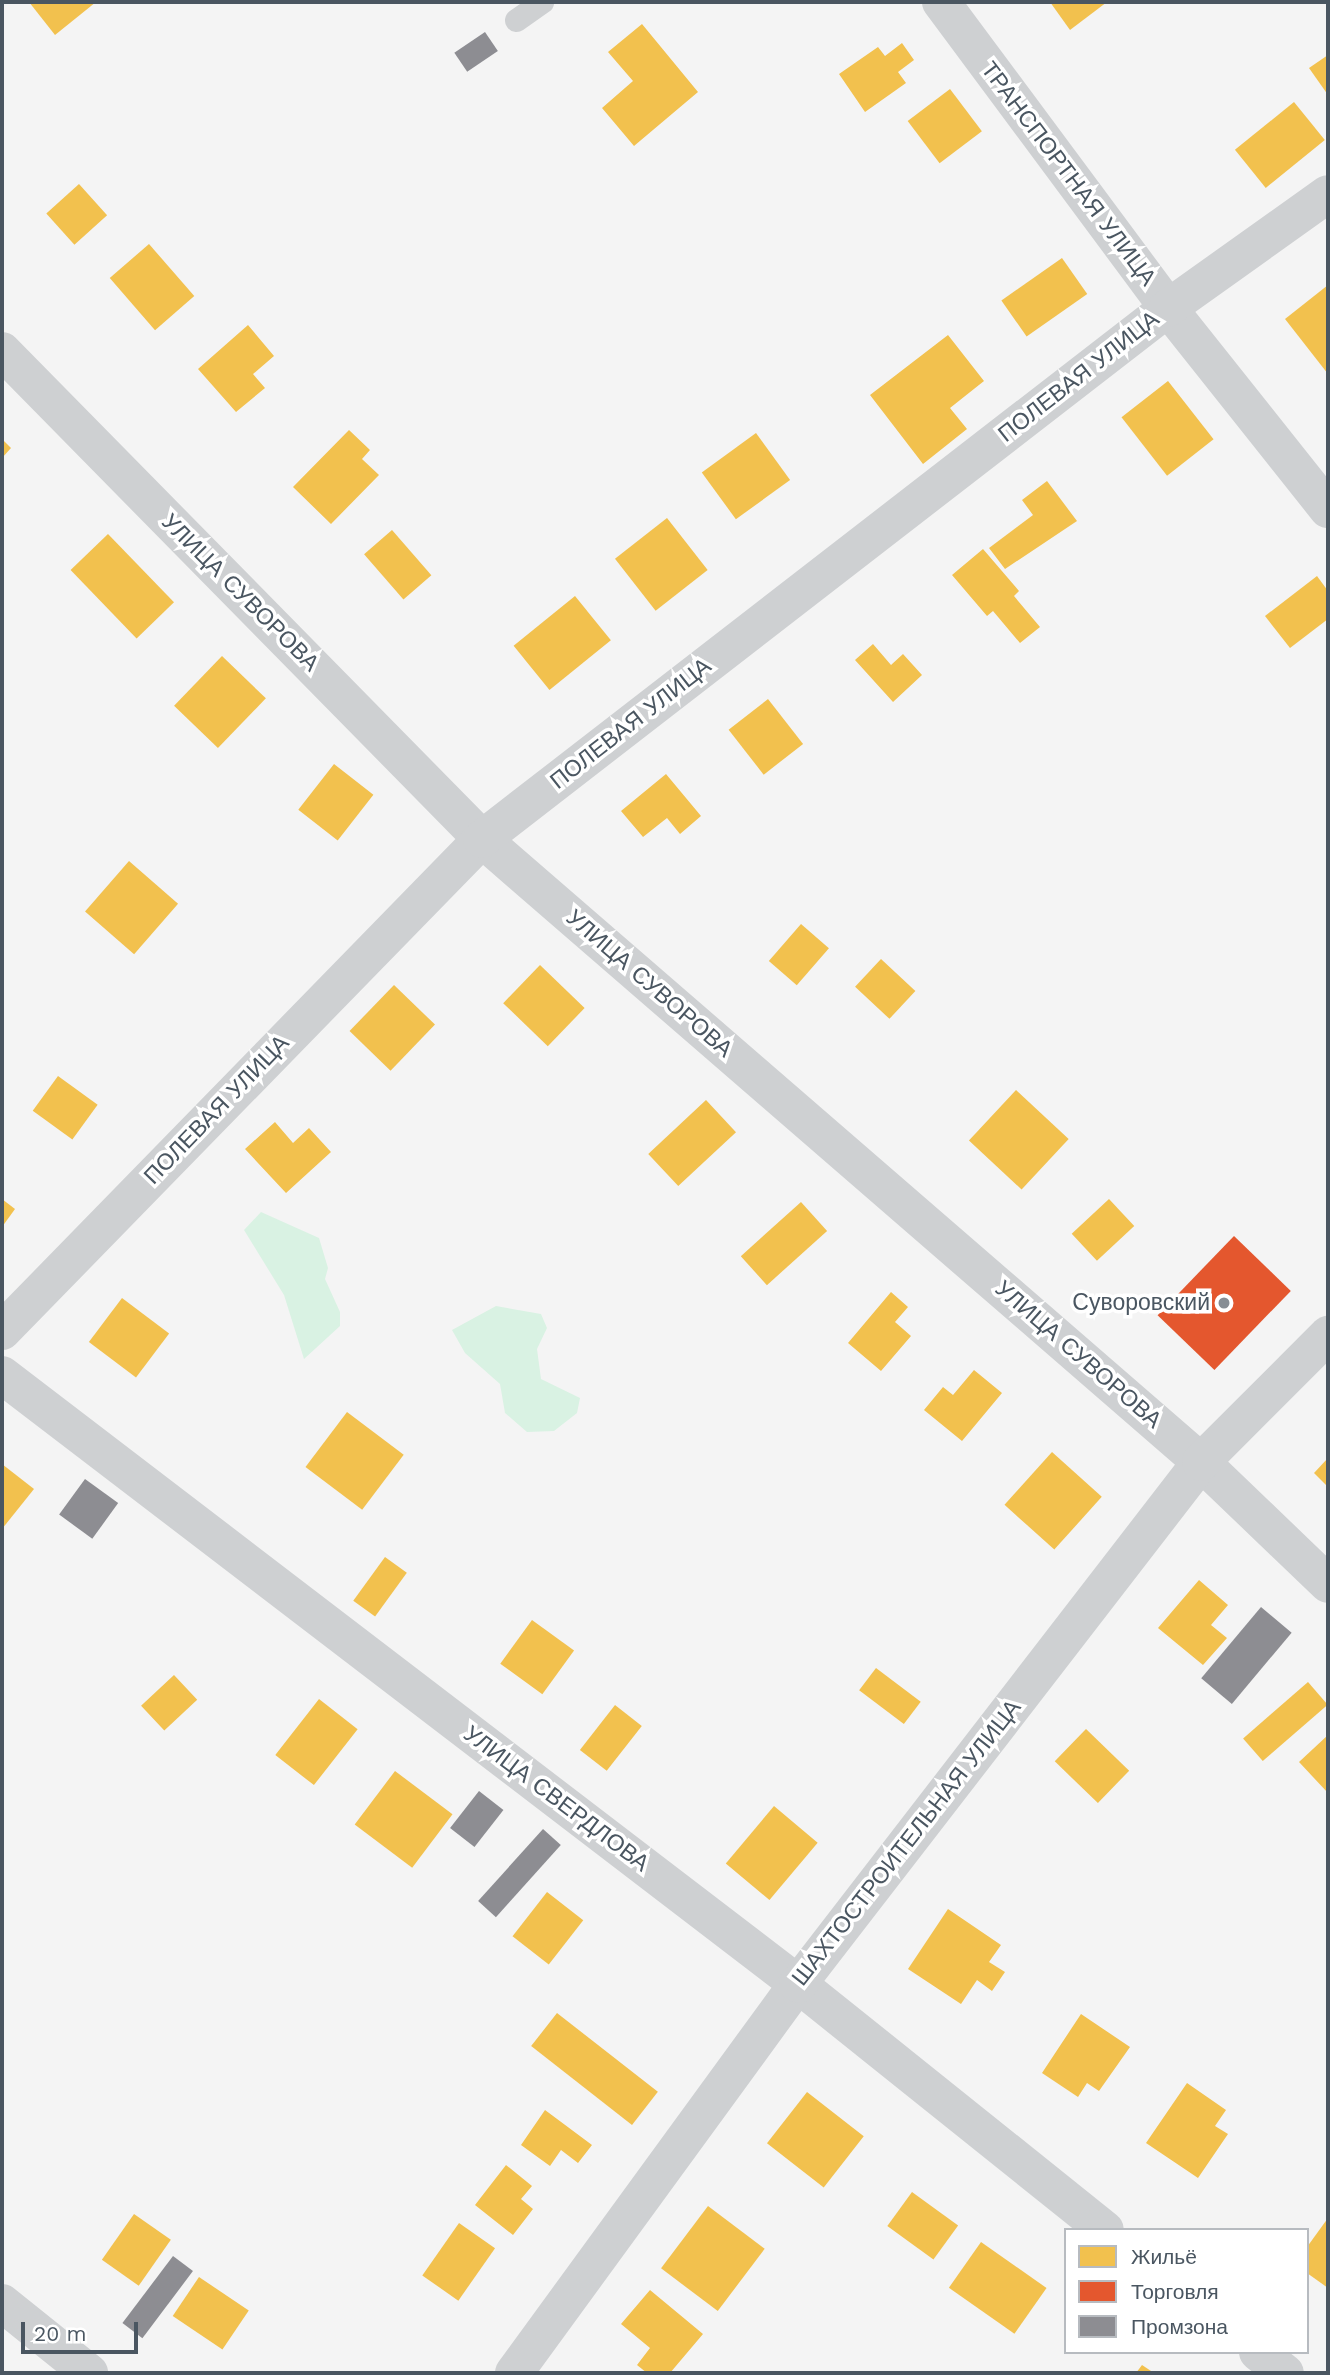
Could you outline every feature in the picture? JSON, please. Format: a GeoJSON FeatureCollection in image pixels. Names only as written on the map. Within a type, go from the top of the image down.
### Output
{"type":"FeatureCollection","features":[{"type":"Feature","properties":{"kind":"street","name":"ТРАНСПОРТНАЯ УЛИЦА"},"geometry":{"type":"LineString","coordinates":[[941,2],[1168,308],[1328,509]]}},
{"type":"Feature","properties":{"kind":"street","name":"ПОЛЕВАЯ УЛИЦА"},"geometry":{"type":"LineString","coordinates":[[2,1331],[482,839],[1168,308],[1328,194]]}},
{"type":"Feature","properties":{"kind":"street","name":"УЛИЦА СУВОРОВА"},"geometry":{"type":"LineString","coordinates":[[2,351],[482,839],[1201,1462],[1328,1584]]}},
{"type":"Feature","properties":{"kind":"street","name":"ШАХТОСТРОИТЕЛЬНАЯ УЛИЦА"},"geometry":{"type":"LineString","coordinates":[[514,2373],[798,1984],[1201,1462],[1328,1335]]}},
{"type":"Feature","properties":{"kind":"street","name":"УЛИЦА СВЕРДЛОВА"},"geometry":{"type":"LineString","coordinates":[[2,1375],[798,1984],[1103,2228]]}},
{"type":"Feature","properties":{"kind":"street"},"geometry":{"type":"LineString","coordinates":[[2,2303],[89,2373]]}},
{"type":"Feature","properties":{"kind":"street"},"geometry":{"type":"LineString","coordinates":[[1261,2354],[1285,2373]]}},
{"type":"Feature","properties":{"kind":"lane"},"geometry":{"type":"LineString","coordinates":[[516,20],[542,2]]}},
{"type":"Feature","properties":{"kind":"green space"},"geometry":{"type":"Polygon","coordinates":[[[261,1212],[319,1238],[328,1268],[325,1279],[340,1312],[340,1326],[304,1359],[284,1295],[244,1230],[261,1212]]]}},
{"type":"Feature","properties":{"kind":"green space"},"geometry":{"type":"Polygon","coordinates":[[[496,1306],[541,1314],[547,1328],[537,1349],[541,1379],[580,1398],[577,1413],[554,1431],[527,1432],[505,1413],[500,1384],[465,1353],[452,1330],[496,1306]]]}},
{"type":"Feature","properties":{"kind":"building: Жильё"},"geometry":{"type":"Polygon","coordinates":[[[29,2],[96,2],[55,35],[29,2]]]}},
{"type":"Feature","properties":{"kind":"building: Жильё"},"geometry":{"type":"Polygon","coordinates":[[[1050,2],[1107,2],[1070,30],[1050,2]]]}},
{"type":"Feature","properties":{"kind":"building: Жильё"},"geometry":{"type":"Polygon","coordinates":[[[642,24],[698,92],[634,146],[602,108],[633,81],[608,52],[642,24]]]}},
{"type":"Feature","properties":{"kind":"building: Жильё"},"geometry":{"type":"Polygon","coordinates":[[[902,43],[914,60],[898,72],[906,83],[865,112],[839,74],[878,47],[885,56],[902,43]]]}},
{"type":"Feature","properties":{"kind":"building: Жильё"},"geometry":{"type":"Polygon","coordinates":[[[1328,55],[1328,95],[1309,68],[1328,55]]]}},
{"type":"Feature","properties":{"kind":"building: Жильё"},"geometry":{"type":"Polygon","coordinates":[[[950,89],[982,131],[940,163],[908,121],[950,89]]]}},
{"type":"Feature","properties":{"kind":"building: Жильё"},"geometry":{"type":"Polygon","coordinates":[[[1294,102],[1325,140],[1266,188],[1235,150],[1294,102]]]}},
{"type":"Feature","properties":{"kind":"building: Жильё"},"geometry":{"type":"Polygon","coordinates":[[[79,184],[107,215],[74,245],[46,213],[79,184]]]}},
{"type":"Feature","properties":{"kind":"building: Жильё"},"geometry":{"type":"Polygon","coordinates":[[[149,244],[194,296],[155,330],[110,278],[149,244]]]}},
{"type":"Feature","properties":{"kind":"building: Жильё"},"geometry":{"type":"Polygon","coordinates":[[[1062,258],[1087,294],[1027,336],[1001,300],[1062,258]]]}},
{"type":"Feature","properties":{"kind":"building: Жильё"},"geometry":{"type":"Polygon","coordinates":[[[1328,285],[1328,374],[1285,319],[1328,285]]]}},
{"type":"Feature","properties":{"kind":"building: Жильё"},"geometry":{"type":"Polygon","coordinates":[[[248,325],[274,356],[253,374],[265,388],[236,412],[198,369],[248,325]]]}},
{"type":"Feature","properties":{"kind":"building: Жильё"},"geometry":{"type":"Polygon","coordinates":[[[948,335],[984,381],[950,408],[967,429],[923,464],[870,395],[948,335]]]}},
{"type":"Feature","properties":{"kind":"building: Жильё"},"geometry":{"type":"Polygon","coordinates":[[[1168,381],[1214,439],[1167,476],[1122,417],[1168,381]]]}},
{"type":"Feature","properties":{"kind":"building: Жильё"},"geometry":{"type":"Polygon","coordinates":[[[349,430],[370,450],[362,459],[379,475],[331,524],[293,487],[349,430]]]}},
{"type":"Feature","properties":{"kind":"building: Жильё"},"geometry":{"type":"Polygon","coordinates":[[[756,433],[790,480],[736,519],[702,472],[756,433]]]}},
{"type":"Feature","properties":{"kind":"building: Жильё"},"geometry":{"type":"Polygon","coordinates":[[[2,439],[11,448],[2,458],[2,439]]]}},
{"type":"Feature","properties":{"kind":"building: Жильё"},"geometry":{"type":"Polygon","coordinates":[[[1047,481],[1077,521],[1005,569],[989,548],[1033,515],[1022,500],[1047,481]]]}},
{"type":"Feature","properties":{"kind":"building: Жильё"},"geometry":{"type":"Polygon","coordinates":[[[667,518],[708,570],[656,611],[615,559],[667,518]]]}},
{"type":"Feature","properties":{"kind":"building: Жильё"},"geometry":{"type":"Polygon","coordinates":[[[392,530],[431,575],[403,600],[364,554],[392,530]]]}},
{"type":"Feature","properties":{"kind":"building: Жильё"},"geometry":{"type":"Polygon","coordinates":[[[108,534],[174,602],[137,638],[71,570],[108,534]]]}},
{"type":"Feature","properties":{"kind":"building: Жильё"},"geometry":{"type":"Polygon","coordinates":[[[983,549],[1019,591],[1014,596],[1040,627],[1020,643],[993,611],[987,616],[952,575],[983,549]]]}},
{"type":"Feature","properties":{"kind":"building: Жильё"},"geometry":{"type":"Polygon","coordinates":[[[1317,576],[1328,591],[1328,619],[1290,648],[1265,616],[1317,576]]]}},
{"type":"Feature","properties":{"kind":"building: Жильё"},"geometry":{"type":"Polygon","coordinates":[[[575,596],[611,640],[549,690],[514,646],[575,596]]]}},
{"type":"Feature","properties":{"kind":"building: Жильё"},"geometry":{"type":"Polygon","coordinates":[[[873,644],[891,665],[903,654],[922,675],[893,702],[855,660],[873,644]]]}},
{"type":"Feature","properties":{"kind":"building: Жильё"},"geometry":{"type":"Polygon","coordinates":[[[222,656],[266,698],[218,748],[174,706],[222,656]]]}},
{"type":"Feature","properties":{"kind":"building: Жильё"},"geometry":{"type":"Polygon","coordinates":[[[768,699],[803,744],[764,775],[729,730],[768,699]]]}},
{"type":"Feature","properties":{"kind":"building: Жильё"},"geometry":{"type":"Polygon","coordinates":[[[334,764],[373,795],[338,840],[298,810],[334,764]]]}},
{"type":"Feature","properties":{"kind":"building: Жильё"},"geometry":{"type":"Polygon","coordinates":[[[666,774],[701,816],[680,834],[667,818],[643,837],[621,811],[666,774]]]}},
{"type":"Feature","properties":{"kind":"building: Жильё"},"geometry":{"type":"Polygon","coordinates":[[[129,861],[178,904],[134,954],[85,912],[129,861]]]}},
{"type":"Feature","properties":{"kind":"building: Жильё"},"geometry":{"type":"Polygon","coordinates":[[[801,924],[829,948],[797,985],[769,961],[801,924]]]}},
{"type":"Feature","properties":{"kind":"building: Жильё"},"geometry":{"type":"Polygon","coordinates":[[[881,959],[915,991],[889,1019],[855,987],[881,959]]]}},
{"type":"Feature","properties":{"kind":"building: Жильё"},"geometry":{"type":"Polygon","coordinates":[[[540,965],[585,1008],[548,1046],[503,1003],[540,965]]]}},
{"type":"Feature","properties":{"kind":"building: Жильё"},"geometry":{"type":"Polygon","coordinates":[[[394,985],[435,1025],[391,1071],[350,1031],[394,985]]]}},
{"type":"Feature","properties":{"kind":"building: Жильё"},"geometry":{"type":"Polygon","coordinates":[[[58,1076],[98,1105],[72,1140],[33,1111],[58,1076]]]}},
{"type":"Feature","properties":{"kind":"building: Жильё"},"geometry":{"type":"Polygon","coordinates":[[[1016,1090],[1069,1139],[1022,1190],[969,1140],[1016,1090]]]}},
{"type":"Feature","properties":{"kind":"building: Жильё"},"geometry":{"type":"Polygon","coordinates":[[[706,1100],[736,1132],[678,1186],[648,1154],[706,1100]]]}},
{"type":"Feature","properties":{"kind":"building: Жильё"},"geometry":{"type":"Polygon","coordinates":[[[275,1122],[293,1143],[309,1128],[331,1152],[286,1193],[245,1149],[275,1122]]]}},
{"type":"Feature","properties":{"kind":"building: Жильё"},"geometry":{"type":"Polygon","coordinates":[[[2,1199],[15,1209],[2,1227],[2,1199]]]}},
{"type":"Feature","properties":{"kind":"building: Жильё"},"geometry":{"type":"Polygon","coordinates":[[[1109,1199],[1134,1226],[1097,1261],[1072,1234],[1109,1199]]]}},
{"type":"Feature","properties":{"kind":"building: Жильё"},"geometry":{"type":"Polygon","coordinates":[[[801,1202],[827,1231],[767,1285],[741,1256],[801,1202]]]}},
{"type":"Feature","properties":{"kind":"building: Жильё"},"geometry":{"type":"Polygon","coordinates":[[[891,1292],[908,1307],[895,1322],[911,1336],[881,1371],[848,1343],[891,1292]]]}},
{"type":"Feature","properties":{"kind":"building: Жильё"},"geometry":{"type":"Polygon","coordinates":[[[122,1298],[169,1334],[136,1377],[89,1342],[122,1298]]]}},
{"type":"Feature","properties":{"kind":"building: Жильё"},"geometry":{"type":"Polygon","coordinates":[[[974,1370],[1002,1393],[962,1441],[924,1410],[943,1387],[953,1395],[974,1370]]]}},
{"type":"Feature","properties":{"kind":"building: Жильё"},"geometry":{"type":"Polygon","coordinates":[[[347,1412],[404,1455],[362,1510],[305,1467],[347,1412]]]}},
{"type":"Feature","properties":{"kind":"building: Жильё"},"geometry":{"type":"Polygon","coordinates":[[[1052,1452],[1102,1497],[1054,1550],[1004,1505],[1052,1452]]]}},
{"type":"Feature","properties":{"kind":"building: Жильё"},"geometry":{"type":"Polygon","coordinates":[[[1328,1458],[1328,1487],[1314,1473],[1328,1458]]]}},
{"type":"Feature","properties":{"kind":"building: Жильё"},"geometry":{"type":"Polygon","coordinates":[[[2,1464],[34,1489],[2,1529],[2,1464]]]}},
{"type":"Feature","properties":{"kind":"building: Жильё"},"geometry":{"type":"Polygon","coordinates":[[[385,1557],[407,1573],[375,1617],[353,1601],[385,1557]]]}},
{"type":"Feature","properties":{"kind":"building: Жильё"},"geometry":{"type":"Polygon","coordinates":[[[1199,1580],[1228,1605],[1211,1625],[1227,1638],[1203,1665],[1158,1628],[1199,1580]]]}},
{"type":"Feature","properties":{"kind":"building: Жильё"},"geometry":{"type":"Polygon","coordinates":[[[532,1620],[574,1651],[542,1694],[500,1664],[532,1620]]]}},
{"type":"Feature","properties":{"kind":"building: Жильё"},"geometry":{"type":"Polygon","coordinates":[[[876,1668],[921,1702],[904,1724],[859,1690],[876,1668]]]}},
{"type":"Feature","properties":{"kind":"building: Жильё"},"geometry":{"type":"Polygon","coordinates":[[[174,1675],[197,1700],[164,1731],[141,1706],[174,1675]]]}},
{"type":"Feature","properties":{"kind":"building: Жильё"},"geometry":{"type":"Polygon","coordinates":[[[1308,1682],[1328,1705],[1263,1761],[1243,1738],[1308,1682]]]}},
{"type":"Feature","properties":{"kind":"building: Жильё"},"geometry":{"type":"Polygon","coordinates":[[[319,1699],[358,1729],[314,1785],[275,1755],[319,1699]]]}},
{"type":"Feature","properties":{"kind":"building: Жильё"},"geometry":{"type":"Polygon","coordinates":[[[615,1705],[642,1726],[607,1771],[580,1750],[615,1705]]]}},
{"type":"Feature","properties":{"kind":"building: Жильё"},"geometry":{"type":"Polygon","coordinates":[[[1086,1729],[1129,1771],[1098,1803],[1055,1761],[1086,1729]]]}},
{"type":"Feature","properties":{"kind":"building: Жильё"},"geometry":{"type":"Polygon","coordinates":[[[1328,1735],[1328,1793],[1299,1762],[1328,1735]]]}},
{"type":"Feature","properties":{"kind":"building: Жильё"},"geometry":{"type":"Polygon","coordinates":[[[395,1771],[453,1814],[412,1868],[355,1825],[395,1771]]]}},
{"type":"Feature","properties":{"kind":"building: Жильё"},"geometry":{"type":"Polygon","coordinates":[[[774,1806],[818,1843],[769,1900],[726,1863],[774,1806]]]}},
{"type":"Feature","properties":{"kind":"building: Жильё"},"geometry":{"type":"Polygon","coordinates":[[[547,1892],[583,1920],[549,1964],[513,1936],[547,1892]]]}},
{"type":"Feature","properties":{"kind":"building: Жильё"},"geometry":{"type":"Polygon","coordinates":[[[948,1909],[1001,1945],[989,1962],[1005,1972],[992,1991],[977,1980],[961,2004],[908,1969],[948,1909]]]}},
{"type":"Feature","properties":{"kind":"building: Жильё"},"geometry":{"type":"Polygon","coordinates":[[[557,2013],[658,2092],[632,2125],[531,2046],[557,2013]]]}},
{"type":"Feature","properties":{"kind":"building: Жильё"},"geometry":{"type":"Polygon","coordinates":[[[1081,2014],[1130,2047],[1099,2091],[1087,2083],[1078,2097],[1042,2073],[1081,2014]]]}},
{"type":"Feature","properties":{"kind":"building: Жильё"},"geometry":{"type":"Polygon","coordinates":[[[1187,2083],[1226,2110],[1215,2126],[1228,2134],[1198,2178],[1146,2143],[1187,2083]]]}},
{"type":"Feature","properties":{"kind":"building: Жильё"},"geometry":{"type":"Polygon","coordinates":[[[807,2092],[864,2136],[824,2188],[767,2143],[807,2092]]]}},
{"type":"Feature","properties":{"kind":"building: Жильё"},"geometry":{"type":"Polygon","coordinates":[[[545,2110],[592,2145],[578,2163],[561,2150],[550,2166],[521,2145],[545,2110]]]}},
{"type":"Feature","properties":{"kind":"building: Жильё"},"geometry":{"type":"Polygon","coordinates":[[[506,2165],[532,2186],[521,2199],[533,2209],[513,2235],[475,2205],[506,2165]]]}},
{"type":"Feature","properties":{"kind":"building: Жильё"},"geometry":{"type":"Polygon","coordinates":[[[912,2192],[958,2226],[933,2259],[887,2226],[912,2192]]]}},
{"type":"Feature","properties":{"kind":"building: Жильё"},"geometry":{"type":"Polygon","coordinates":[[[708,2206],[765,2249],[718,2311],[661,2268],[708,2206]]]}},
{"type":"Feature","properties":{"kind":"building: Жильё"},"geometry":{"type":"Polygon","coordinates":[[[134,2214],[171,2240],[139,2286],[102,2260],[134,2214]]]}},
{"type":"Feature","properties":{"kind":"building: Жильё"},"geometry":{"type":"Polygon","coordinates":[[[1328,2218],[1328,2288],[1309,2274],[1309,2244],[1328,2218]]]}},
{"type":"Feature","properties":{"kind":"building: Жильё"},"geometry":{"type":"Polygon","coordinates":[[[459,2223],[495,2248],[458,2301],[422,2275],[459,2223]]]}},
{"type":"Feature","properties":{"kind":"building: Жильё"},"geometry":{"type":"Polygon","coordinates":[[[981,2242],[1047,2288],[1014,2334],[949,2288],[981,2242]]]}},
{"type":"Feature","properties":{"kind":"building: Жильё"},"geometry":{"type":"Polygon","coordinates":[[[199,2277],[249,2311],[222,2350],[173,2316],[199,2277]]]}},
{"type":"Feature","properties":{"kind":"building: Жильё"},"geometry":{"type":"Polygon","coordinates":[[[650,2290],[703,2334],[670,2373],[647,2373],[637,2365],[650,2348],[621,2324],[650,2290]]]}},
{"type":"Feature","properties":{"kind":"building: Жильё"},"geometry":{"type":"Polygon","coordinates":[[[1142,2365],[1154,2373],[1136,2373],[1142,2365]]]}},
{"type":"Feature","properties":{"kind":"building: Торговля","name":"Суворовский"},"geometry":{"type":"Polygon","coordinates":[[[1234,1236],[1291,1291],[1214,1370],[1158,1315],[1234,1236]]]}},
{"type":"Feature","properties":{"kind":"building: Промзона"},"geometry":{"type":"Polygon","coordinates":[[[485,32],[498,51],[467,72],[454,53],[485,32]]]}},
{"type":"Feature","properties":{"kind":"building: Промзона"},"geometry":{"type":"Polygon","coordinates":[[[85,1479],[118,1503],[92,1539],[59,1515],[85,1479]]]}},
{"type":"Feature","properties":{"kind":"building: Промзона"},"geometry":{"type":"Polygon","coordinates":[[[1261,1607],[1292,1633],[1232,1704],[1201,1678],[1261,1607]]]}},
{"type":"Feature","properties":{"kind":"building: Промзона"},"geometry":{"type":"Polygon","coordinates":[[[479,1791],[503,1810],[474,1847],[450,1828],[479,1791]]]}},
{"type":"Feature","properties":{"kind":"building: Промзона"},"geometry":{"type":"Polygon","coordinates":[[[543,1829],[561,1845],[496,1917],[478,1901],[543,1829]]]}},
{"type":"Feature","properties":{"kind":"building: Промзона"},"geometry":{"type":"Polygon","coordinates":[[[173,2256],[193,2271],[142,2338],[122,2323],[173,2256]]]}},
{"type":"Feature","properties":{"kind":"place","name":"Суворовский"},"geometry":{"type":"Point","coordinates":[1224,1303]}}]}
